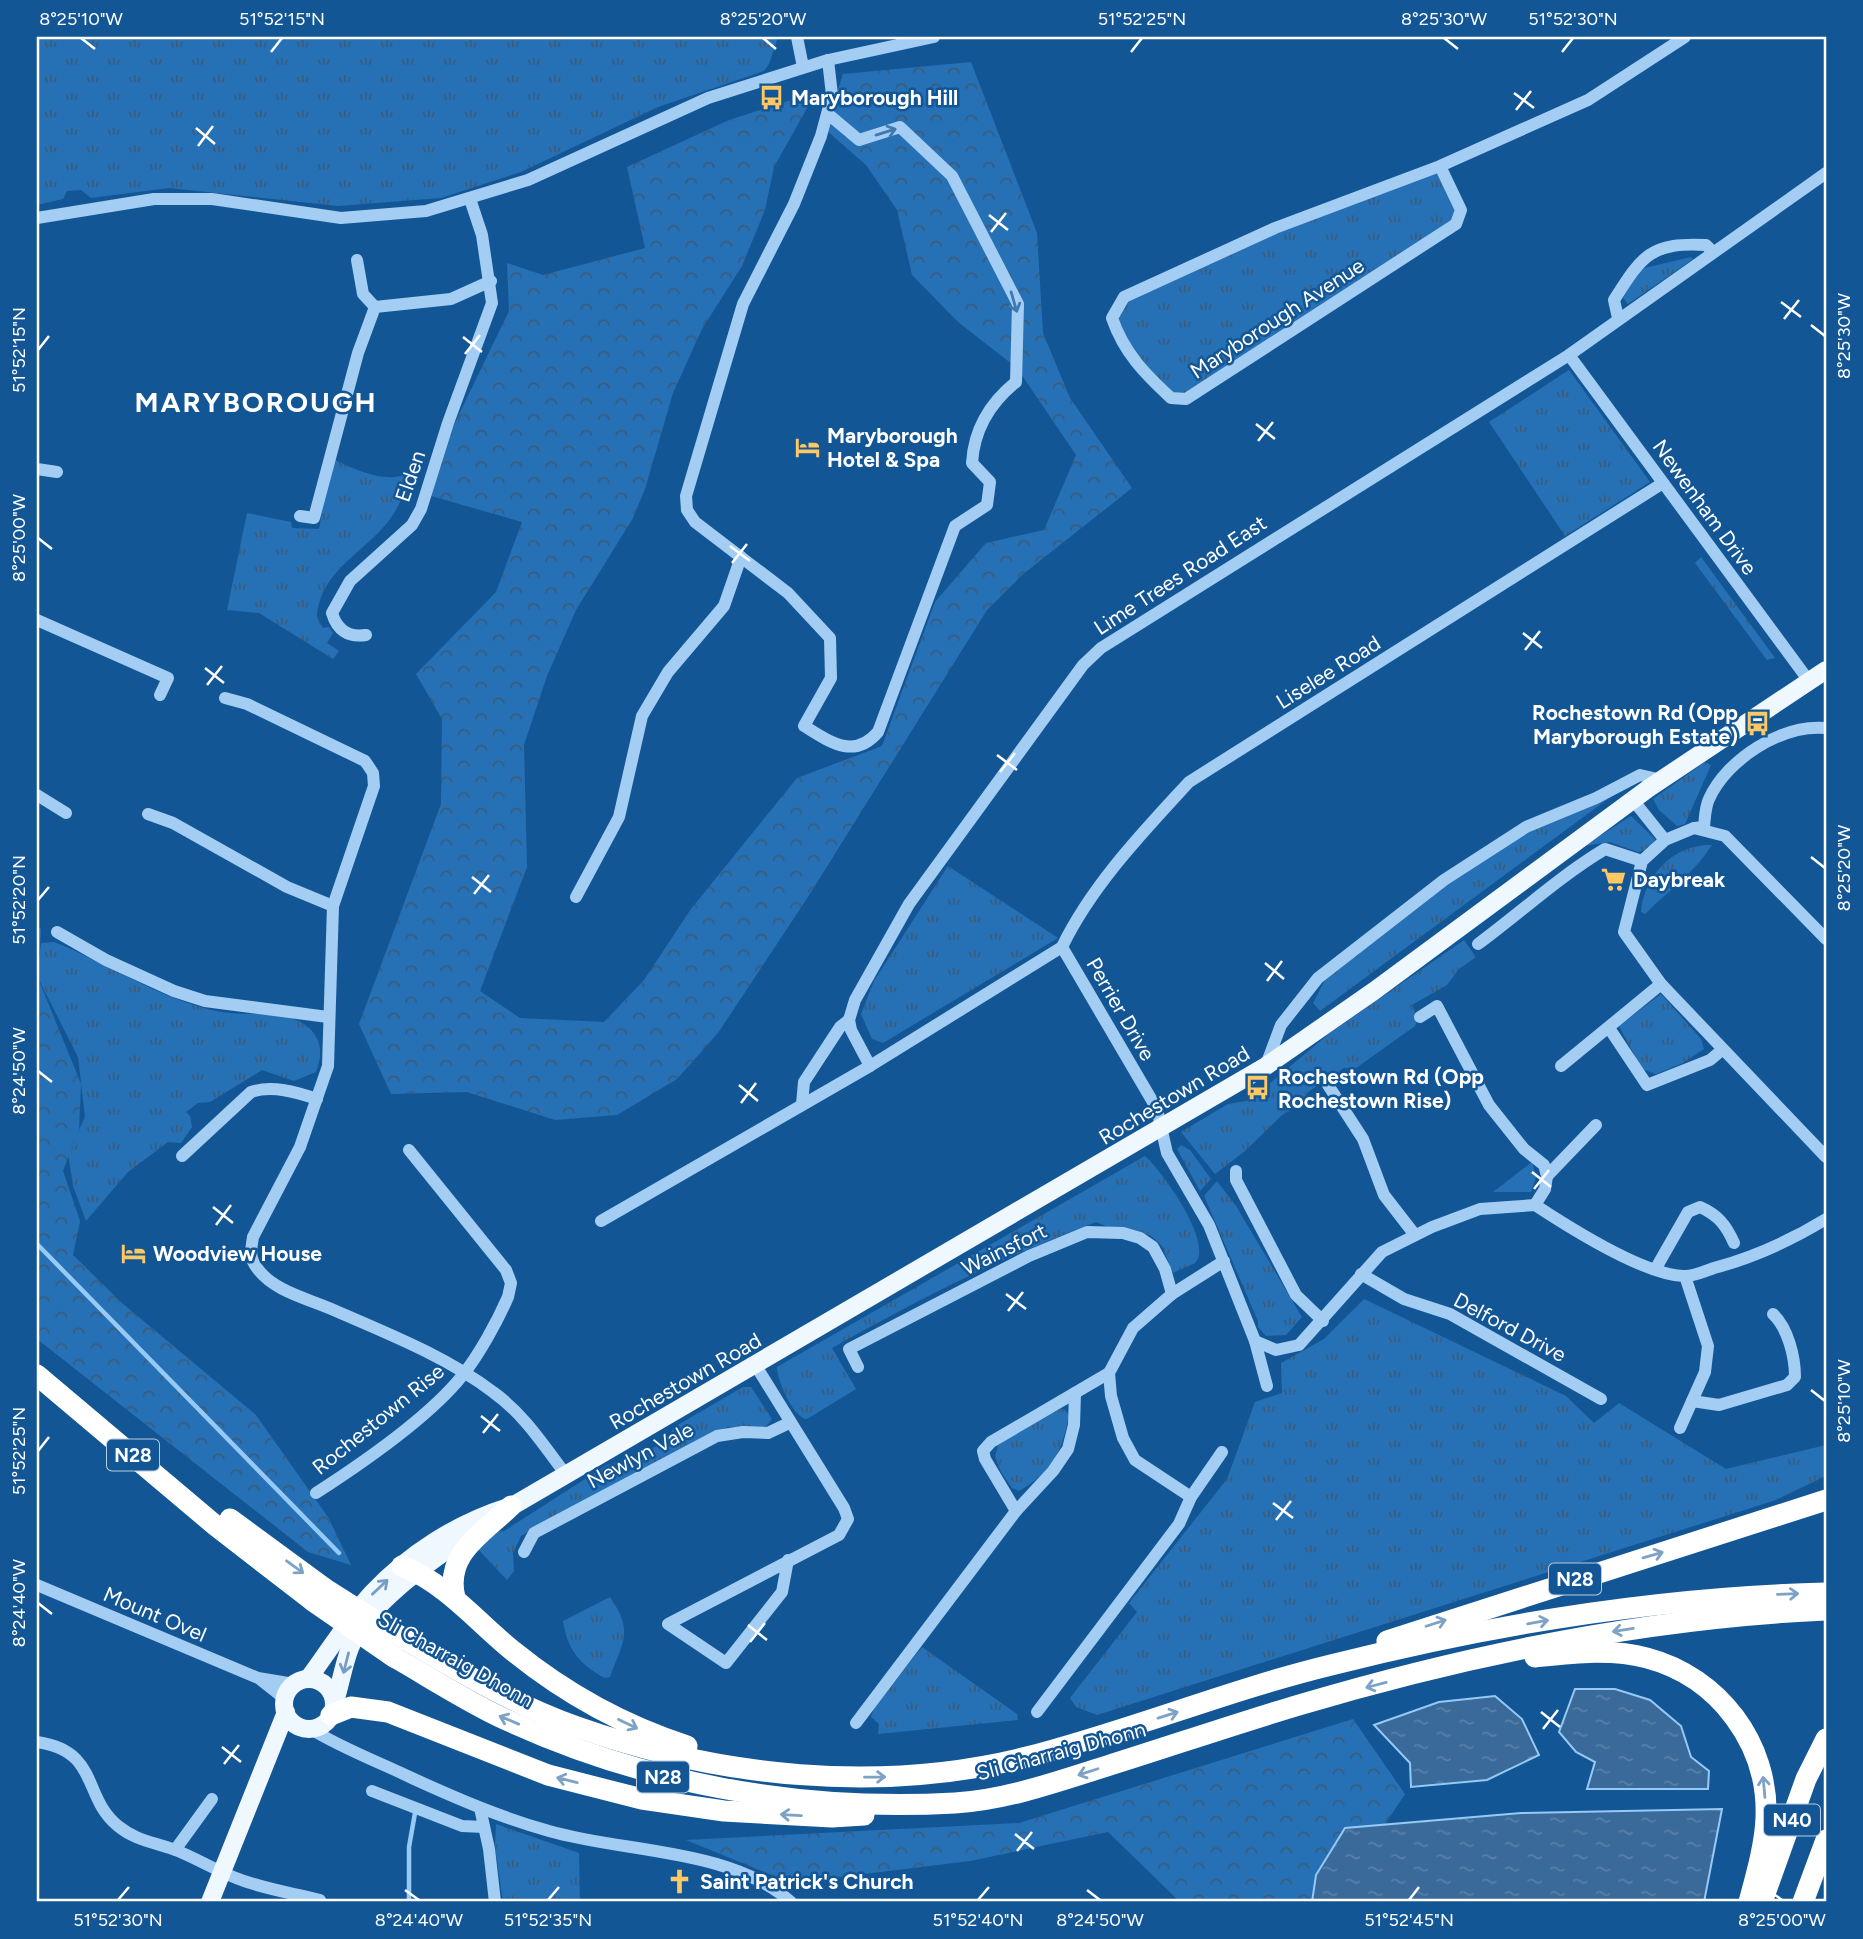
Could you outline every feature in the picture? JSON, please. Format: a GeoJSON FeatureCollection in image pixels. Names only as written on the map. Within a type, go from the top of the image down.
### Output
{"type":"FeatureCollection","features":[{"type":"Feature","properties":{"kind":"highway","name":"Sli Charraig Dhonn"},"geometry":{"type":"LineString","coordinates":[[43,1380],[216,1526],[497,1715],[582,1751],[670,1779],[752,1793],[831,1802],[957,1803],[1042,1786],[1301,1704],[1443,1667]]}},
{"type":"Feature","properties":{"kind":"highway","name":"N28"},"geometry":{"type":"LineString","coordinates":[[1327,1665],[1424,1627],[1755,1525],[1826,1500]]}},
{"type":"Feature","properties":{"kind":"highway"},"geometry":{"type":"LineString","coordinates":[[455,1598],[451,1582],[458,1559],[511,1506]]}},
{"type":"Feature","properties":{"kind":"highway"},"geometry":{"type":"LineString","coordinates":[[410,1569],[455,1598],[510,1649],[559,1687],[641,1730],[758,1771]]}},
{"type":"Feature","properties":{"kind":"highway","name":"N28"},"geometry":{"type":"LineString","coordinates":[[1327,1665],[1605,1610],[1688,1600],[1826,1593]]}},
{"type":"Feature","properties":{"kind":"highway","name":"N28"},"geometry":{"type":"LineString","coordinates":[[1443,1667],[1546,1643],[1634,1628],[1710,1618],[1826,1610]]}},
{"type":"Feature","properties":{"kind":"highway","name":"Sli Charraig Dhonn"},"geometry":{"type":"LineString","coordinates":[[400,1649],[575,1727],[650,1750],[758,1771],[818,1776],[911,1776],[1023,1758],[1327,1665]]}},
{"type":"Feature","properties":{"kind":"highway"},"geometry":{"type":"LineString","coordinates":[[1443,1667],[1599,1652],[1648,1658],[1688,1675],[1722,1700],[1746,1733],[1763,1773],[1766,1819],[1749,1902]]}},
{"type":"Feature","properties":{"kind":"highway"},"geometry":{"type":"LineString","coordinates":[[331,1713],[351,1707],[388,1712],[548,1775],[642,1799],[710,1810],[832,1817],[917,1811],[957,1803]]}},
{"type":"Feature","properties":{"kind":"highway","name":"N40"},"geometry":{"type":"LineString","coordinates":[[1762,1902],[1806,1779],[1826,1739]]}},
{"type":"Feature","properties":{"kind":"highway","name":"N40"},"geometry":{"type":"LineString","coordinates":[[1803,1902],[1826,1840]]}},
{"type":"Feature","properties":{"kind":"main road","name":"Rochestown Road"},"geometry":{"type":"LineString","coordinates":[[301,1682],[372,1593],[410,1569],[461,1526],[511,1506],[566,1476],[1266,1066],[1374,991],[1633,800],[1826,670]]}},
{"type":"Feature","properties":{"kind":"main road","name":"Rochestown Road"},"geometry":{"type":"LineString","coordinates":[[331,1713],[350,1646],[410,1569]]}},
{"type":"Feature","properties":{"kind":"main road"},"geometry":{"type":"LineString","coordinates":[[210,1902],[262,1776],[286,1708],[287,1693],[301,1682],[316,1680],[330,1689],[331,1713],[320,1726],[307,1728],[290,1739],[262,1776]]}},
{"type":"Feature","properties":{"kind":"main road"},"geometry":{"type":"LineString","coordinates":[[286,1708],[294,1723],[307,1728]]}},
{"type":"Feature","properties":{"kind":"street"},"geometry":{"type":"LineString","coordinates":[[797,37],[803,67]]}},
{"type":"Feature","properties":{"kind":"street"},"geometry":{"type":"LineString","coordinates":[[37,218],[88,208],[165,199],[212,199],[341,218],[426,211],[528,180],[708,98],[828,60],[934,37]]}},
{"type":"Feature","properties":{"kind":"street","name":"Maryborough Avenue"},"geometry":{"type":"LineString","coordinates":[[1440,166],[1461,210],[1456,224],[1186,399],[1171,398],[1139,368],[1119,339],[1112,318],[1124,297],[1275,228],[1440,166],[1588,100],[1685,37]]}},
{"type":"Feature","properties":{"kind":"street"},"geometry":{"type":"LineString","coordinates":[[828,60],[832,95],[828,114],[794,204],[743,304],[685,496],[687,510],[695,522],[788,593],[830,638],[831,678],[804,726],[842,747],[856,748],[869,742],[878,732],[955,526],[986,505],[990,482],[972,463],[973,443],[992,404],[1016,382],[1018,304],[952,176],[900,127],[859,140],[828,114]]}},
{"type":"Feature","properties":{"kind":"street","name":"Lime Trees Road East"},"geometry":{"type":"LineString","coordinates":[[802,1104],[804,1082],[839,1027],[849,1020],[855,1000],[909,904],[1083,665],[1101,648],[1567,356],[1826,173]]}},
{"type":"Feature","properties":{"kind":"street","name":"Elden"},"geometry":{"type":"LineString","coordinates":[[366,635],[356,637],[345,633],[335,624],[332,613],[350,581],[412,525],[421,509],[448,423],[492,303],[491,281],[482,235],[470,199]]}},
{"type":"Feature","properties":{"kind":"street"},"geometry":{"type":"LineString","coordinates":[[1618,318],[1614,300],[1638,262],[1658,249],[1683,244],[1706,244],[1713,252]]}},
{"type":"Feature","properties":{"kind":"street"},"geometry":{"type":"LineString","coordinates":[[357,260],[363,294],[375,307]]}},
{"type":"Feature","properties":{"kind":"street"},"geometry":{"type":"LineString","coordinates":[[375,307],[451,299],[491,281]]}},
{"type":"Feature","properties":{"kind":"street"},"geometry":{"type":"LineString","coordinates":[[300,516],[314,518],[358,353],[375,307]]}},
{"type":"Feature","properties":{"kind":"street","name":"Newenham Drive"},"geometry":{"type":"LineString","coordinates":[[1567,356],[1810,681]]}},
{"type":"Feature","properties":{"kind":"street"},"geometry":{"type":"LineString","coordinates":[[37,469],[58,472]]}},
{"type":"Feature","properties":{"kind":"street","name":"Liselee Road"},"geometry":{"type":"LineString","coordinates":[[1062,947],[1094,894],[1149,825],[1189,782],[1663,483]]}},
{"type":"Feature","properties":{"kind":"street"},"geometry":{"type":"LineString","coordinates":[[576,897],[620,817],[642,716],[668,672],[724,606],[741,557]]}},
{"type":"Feature","properties":{"kind":"street"},"geometry":{"type":"LineString","coordinates":[[37,620],[168,678],[160,695]]}},
{"type":"Feature","properties":{"kind":"street","name":"Rochestown Rise"},"geometry":{"type":"LineString","coordinates":[[225,698],[247,704],[365,761],[373,773],[373,786],[333,906],[328,1066],[300,1147],[253,1237],[251,1254],[256,1267],[269,1280],[293,1293],[420,1349],[494,1392],[527,1422],[566,1476]]}},
{"type":"Feature","properties":{"kind":"street"},"geometry":{"type":"LineString","coordinates":[[1826,728],[1809,726],[1793,730],[1753,751],[1715,788],[1707,802],[1704,827],[1694,828],[1665,840],[1642,862],[1624,932],[1661,984],[1826,1157]]}},
{"type":"Feature","properties":{"kind":"street"},"geometry":{"type":"LineString","coordinates":[[1266,1066],[1281,1025],[1318,978],[1444,880],[1526,827],[1596,798],[1640,775],[1662,780]]}},
{"type":"Feature","properties":{"kind":"street"},"geometry":{"type":"LineString","coordinates":[[37,795],[66,813]]}},
{"type":"Feature","properties":{"kind":"street"},"geometry":{"type":"LineString","coordinates":[[1633,800],[1665,840]]}},
{"type":"Feature","properties":{"kind":"street"},"geometry":{"type":"LineString","coordinates":[[148,814],[173,823],[287,887],[333,906]]}},
{"type":"Feature","properties":{"kind":"street"},"geometry":{"type":"LineString","coordinates":[[1694,828],[1725,836],[1826,939]]}},
{"type":"Feature","properties":{"kind":"street"},"geometry":{"type":"LineString","coordinates":[[1478,944],[1559,883],[1578,865],[1605,849],[1642,862]]}},
{"type":"Feature","properties":{"kind":"street"},"geometry":{"type":"LineString","coordinates":[[1815,928],[1826,919]]}},
{"type":"Feature","properties":{"kind":"street"},"geometry":{"type":"LineString","coordinates":[[57,932],[174,991],[205,1000],[328,1017]]}},
{"type":"Feature","properties":{"kind":"street"},"geometry":{"type":"LineString","coordinates":[[601,1221],[870,1066],[1062,947]]}},
{"type":"Feature","properties":{"kind":"street","name":"Perrier Drive"},"geometry":{"type":"LineString","coordinates":[[1062,947],[1157,1109],[1167,1153],[1209,1225],[1255,1341],[1267,1386]]}},
{"type":"Feature","properties":{"kind":"street"},"geometry":{"type":"LineString","coordinates":[[1561,1066],[1661,984]]}},
{"type":"Feature","properties":{"kind":"street"},"geometry":{"type":"LineString","coordinates":[[1420,1017],[1437,1006],[1489,1105],[1524,1149],[1544,1164],[1547,1175],[1545,1189],[1535,1205]]}},
{"type":"Feature","properties":{"kind":"street"},"geometry":{"type":"LineString","coordinates":[[849,1020],[851,1030],[870,1066]]}},
{"type":"Feature","properties":{"kind":"street"},"geometry":{"type":"LineString","coordinates":[[1609,1028],[1647,1085],[1710,1060],[1722,1050]]}},
{"type":"Feature","properties":{"kind":"street"},"geometry":{"type":"LineString","coordinates":[[1328,1085],[1363,1139],[1384,1195],[1415,1235]]}},
{"type":"Feature","properties":{"kind":"street"},"geometry":{"type":"LineString","coordinates":[[183,1156],[251,1092],[262,1088],[297,1092],[317,1099]]}},
{"type":"Feature","properties":{"kind":"street"},"geometry":{"type":"LineString","coordinates":[[1547,1175],[1596,1125]]}},
{"type":"Feature","properties":{"kind":"street","name":"Rochestown Rise"},"geometry":{"type":"LineString","coordinates":[[316,1493],[400,1431],[464,1374],[499,1317],[511,1283],[506,1270],[409,1150]]}},
{"type":"Feature","properties":{"kind":"street"},"geometry":{"type":"LineString","coordinates":[[1236,1171],[1236,1180],[1296,1295],[1323,1321]]}},
{"type":"Feature","properties":{"kind":"street"},"geometry":{"type":"LineString","coordinates":[[1255,1341],[1276,1350],[1298,1345],[1323,1321],[1382,1252],[1415,1235],[1480,1209],[1535,1205],[1577,1233],[1656,1268],[1685,1276],[1748,1259],[1788,1242],[1826,1219]]}},
{"type":"Feature","properties":{"kind":"street"},"geometry":{"type":"LineString","coordinates":[[1656,1268],[1688,1212],[1700,1207],[1714,1213],[1727,1226],[1734,1243]]}},
{"type":"Feature","properties":{"kind":"street","name":"Wainsfort"},"geometry":{"type":"LineString","coordinates":[[859,1367],[849,1349],[1029,1256],[1087,1232],[1123,1233],[1140,1238],[1153,1247],[1166,1269],[1172,1294]]}},
{"type":"Feature","properties":{"kind":"street"},"geometry":{"type":"LineString","coordinates":[[1016,1511],[985,1460],[984,1451],[990,1442],[1109,1373],[1133,1328],[1172,1294],[1224,1261]]}},
{"type":"Feature","properties":{"kind":"street","name":"Delford Drive"},"geometry":{"type":"LineString","coordinates":[[1361,1274],[1404,1299],[1450,1314],[1601,1399]]}},
{"type":"Feature","properties":{"kind":"street"},"geometry":{"type":"LineString","coordinates":[[1680,1428],[1705,1372],[1708,1346],[1685,1276]]}},
{"type":"Feature","properties":{"kind":"street"},"geometry":{"type":"LineString","coordinates":[[1692,1401],[1719,1405],[1787,1385],[1796,1377],[1795,1362],[1780,1321],[1773,1314]]}},
{"type":"Feature","properties":{"kind":"street"},"geometry":{"type":"LineString","coordinates":[[755,1366],[844,1507],[848,1519],[839,1535],[789,1560],[752,1579],[668,1624],[726,1663],[782,1592],[789,1560]]}},
{"type":"Feature","properties":{"kind":"street"},"geometry":{"type":"LineString","coordinates":[[1109,1373],[1111,1396],[1123,1438],[1135,1460],[1191,1497]]}},
{"type":"Feature","properties":{"kind":"street"},"geometry":{"type":"LineString","coordinates":[[856,1723],[1016,1511],[1053,1471],[1068,1449],[1074,1425],[1075,1392]]}},
{"type":"Feature","properties":{"kind":"street","name":"Newlyn Vale"},"geometry":{"type":"LineString","coordinates":[[524,1552],[534,1533],[717,1436],[743,1432],[768,1433],[789,1423]]}},
{"type":"Feature","properties":{"kind":"street"},"geometry":{"type":"LineString","coordinates":[[1037,1712],[1179,1524],[1191,1497],[1222,1452]]}},
{"type":"Feature","properties":{"kind":"street","name":"Mount Ovel"},"geometry":{"type":"LineString","coordinates":[[37,1585],[258,1678],[280,1695],[286,1708]]}},
{"type":"Feature","properties":{"kind":"street","name":"Mount Ovel"},"geometry":{"type":"LineString","coordinates":[[258,1678],[301,1682]]}},
{"type":"Feature","properties":{"kind":"street"},"geometry":{"type":"LineString","coordinates":[[331,1713],[344,1749]]}},
{"type":"Feature","properties":{"kind":"street"},"geometry":{"type":"LineString","coordinates":[[307,1728],[344,1749],[480,1808],[603,1845],[744,1871],[776,1889],[791,1902]]}},
{"type":"Feature","properties":{"kind":"street"},"geometry":{"type":"LineString","coordinates":[[37,1742],[50,1744],[75,1759],[89,1776],[104,1809],[119,1827],[152,1844],[175,1850],[239,1880],[320,1900]]}},
{"type":"Feature","properties":{"kind":"street"},"geometry":{"type":"LineString","coordinates":[[372,1791],[462,1826],[484,1827]]}},
{"type":"Feature","properties":{"kind":"street"},"geometry":{"type":"LineString","coordinates":[[175,1850],[212,1799]]}},
{"type":"Feature","properties":{"kind":"street"},"geometry":{"type":"LineString","coordinates":[[480,1808],[495,1902]]}},
{"type":"Feature","properties":{"kind":"green space"},"geometry":{"type":"Polygon","coordinates":[[[37,37],[778,37],[764,71],[658,107],[521,172],[441,198],[338,206],[169,188],[91,198],[81,190],[67,191],[63,199],[37,205],[37,37]]]}},
{"type":"Feature","properties":{"kind":"green space"},"geometry":{"type":"Polygon","coordinates":[[[971,62],[1037,233],[1043,333],[1070,398],[1132,488],[1022,575],[987,610],[808,897],[718,1033],[677,1079],[617,1115],[555,1120],[467,1092],[391,1094],[359,1024],[441,804],[442,719],[416,674],[496,592],[522,522],[421,493],[509,311],[507,263],[543,275],[645,248],[627,167],[729,120],[816,92],[774,167],[765,210],[742,266],[702,329],[673,393],[645,489],[633,518],[576,610],[547,676],[524,745],[527,867],[480,991],[520,1018],[604,1022],[644,980],[691,909],[797,778],[882,746],[935,602],[986,543],[1044,530],[1076,455],[1017,368],[958,322],[912,275],[897,210],[866,165],[825,129],[843,74],[971,62]]]}},
{"type":"Feature","properties":{"kind":"green space"},"geometry":{"type":"Polygon","coordinates":[[[1440,166],[1461,210],[1456,224],[1186,399],[1171,398],[1115,326],[1130,294],[1440,166]]]}},
{"type":"Feature","properties":{"kind":"green space"},"geometry":{"type":"Polygon","coordinates":[[[1691,257],[1693,259],[1628,304],[1623,298],[1640,269],[1691,257]]]}},
{"type":"Feature","properties":{"kind":"green space"},"geometry":{"type":"Polygon","coordinates":[[[1569,370],[1650,482],[1565,536],[1489,422],[1569,370]]]}},
{"type":"Feature","properties":{"kind":"green space"},"geometry":{"type":"Polygon","coordinates":[[[335,460],[363,472],[385,477],[404,475],[413,470],[390,519],[326,586],[317,617],[323,628],[329,627],[333,633],[327,643],[339,651],[333,659],[259,613],[227,610],[247,513],[291,522],[292,528],[319,529],[329,473],[335,460]]]}},
{"type":"Feature","properties":{"kind":"green space"},"geometry":{"type":"Polygon","coordinates":[[[1701,557],[1775,658],[1767,660],[1695,563],[1701,557]]]}},
{"type":"Feature","properties":{"kind":"green space"},"geometry":{"type":"Polygon","coordinates":[[[1705,762],[1711,765],[1685,824],[1677,826],[1659,810],[1653,799],[1705,762]]]}},
{"type":"Feature","properties":{"kind":"green space"},"geometry":{"type":"Polygon","coordinates":[[[1620,790],[1320,1011],[1313,1003],[1326,978],[1449,882],[1529,830],[1620,790]]]}},
{"type":"Feature","properties":{"kind":"green space"},"geometry":{"type":"Polygon","coordinates":[[[1631,816],[1655,839],[1652,848],[1638,852],[1610,842],[1584,846],[1631,816]]]}},
{"type":"Feature","properties":{"kind":"green space"},"geometry":{"type":"Polygon","coordinates":[[[1712,845],[1681,881],[1645,914],[1641,912],[1648,886],[1663,864],[1685,850],[1712,845]]]}},
{"type":"Feature","properties":{"kind":"green space"},"geometry":{"type":"Polygon","coordinates":[[[948,866],[1058,938],[883,1043],[872,1039],[861,1014],[874,981],[948,866]]]}},
{"type":"Feature","properties":{"kind":"green space"},"geometry":{"type":"Polygon","coordinates":[[[37,926],[41,929],[38,978],[81,1084],[79,1129],[63,1171],[80,1221],[73,1255],[122,1303],[256,1415],[328,1517],[351,1565],[308,1552],[37,1339],[37,926]]]}},
{"type":"Feature","properties":{"kind":"green space"},"geometry":{"type":"Polygon","coordinates":[[[1464,940],[1476,957],[1459,969],[1447,985],[1412,1005],[1418,1019],[1415,1026],[1356,1068],[1344,1068],[1308,1092],[1302,1104],[1282,1115],[1245,1151],[1215,1174],[1181,1132],[1228,1104],[1246,1101],[1330,1033],[1464,940]]]}},
{"type":"Feature","properties":{"kind":"green space"},"geometry":{"type":"Polygon","coordinates":[[[54,942],[177,999],[221,1012],[279,1015],[300,1022],[314,1033],[319,1043],[320,1054],[316,1072],[294,1081],[262,1070],[210,1102],[198,1103],[186,1112],[190,1116],[192,1127],[181,1143],[168,1142],[128,1172],[86,1221],[73,1186],[68,1153],[85,1117],[78,1057],[37,976],[41,943],[54,942]]]}},
{"type":"Feature","properties":{"kind":"green space"},"geometry":{"type":"Polygon","coordinates":[[[1661,994],[1701,1039],[1704,1049],[1683,1063],[1656,1074],[1642,1069],[1619,1026],[1661,994]]]}},
{"type":"Feature","properties":{"kind":"green space"},"geometry":{"type":"Polygon","coordinates":[[[1181,1145],[1190,1150],[1211,1179],[1200,1191],[1177,1149],[1181,1145]]]}},
{"type":"Feature","properties":{"kind":"green space"},"geometry":{"type":"Polygon","coordinates":[[[1145,1156],[1174,1192],[1192,1225],[1198,1240],[1199,1253],[1195,1263],[1173,1273],[1162,1246],[1150,1235],[1123,1233],[1096,1222],[961,1280],[832,1348],[856,1389],[807,1419],[791,1406],[777,1367],[1145,1156]]]}},
{"type":"Feature","properties":{"kind":"green space"},"geometry":{"type":"Polygon","coordinates":[[[1532,1162],[1536,1177],[1531,1192],[1493,1192],[1532,1162]]]}},
{"type":"Feature","properties":{"kind":"green space"},"geometry":{"type":"Polygon","coordinates":[[[1217,1181],[1236,1206],[1302,1317],[1286,1335],[1266,1336],[1258,1327],[1258,1321],[1204,1196],[1217,1181]]]}},
{"type":"Feature","properties":{"kind":"green space"},"geometry":{"type":"Polygon","coordinates":[[[1364,1299],[1566,1396],[1594,1423],[1619,1403],[1726,1469],[1826,1445],[1826,1476],[1773,1501],[1097,1715],[1076,1707],[1070,1698],[1137,1612],[1129,1603],[1227,1479],[1255,1402],[1282,1393],[1281,1363],[1324,1339],[1364,1299]]]}},
{"type":"Feature","properties":{"kind":"green space"},"geometry":{"type":"Polygon","coordinates":[[[743,1387],[751,1387],[772,1419],[765,1428],[728,1427],[695,1441],[521,1536],[513,1553],[514,1571],[507,1580],[474,1545],[487,1533],[504,1531],[607,1465],[639,1457],[664,1441],[676,1426],[743,1387]]]}},
{"type":"Feature","properties":{"kind":"green space"},"geometry":{"type":"Polygon","coordinates":[[[1064,1409],[1069,1415],[1063,1440],[1054,1460],[1030,1484],[1019,1491],[1012,1488],[995,1457],[998,1445],[1051,1411],[1064,1409]]]}},
{"type":"Feature","properties":{"kind":"green space"},"geometry":{"type":"Polygon","coordinates":[[[610,1597],[622,1619],[624,1637],[610,1677],[605,1678],[588,1668],[576,1655],[571,1648],[563,1621],[610,1597]]]}},
{"type":"Feature","properties":{"kind":"green space"},"geometry":{"type":"Polygon","coordinates":[[[922,1647],[1017,1714],[1018,1720],[878,1734],[879,1724],[871,1717],[874,1708],[922,1647]]]}},
{"type":"Feature","properties":{"kind":"green space"},"geometry":{"type":"Polygon","coordinates":[[[1353,1719],[1405,1794],[1334,1902],[1180,1902],[1108,1832],[970,1861],[791,1883],[686,1840],[1019,1823],[1353,1719]]]}},
{"type":"Feature","properties":{"kind":"green space"},"geometry":{"type":"Polygon","coordinates":[[[496,1824],[579,1853],[580,1902],[503,1902],[495,1847],[496,1824]]]}},
{"type":"Feature","properties":{"kind":"water"},"geometry":{"type":"Polygon","coordinates":[[[1575,1689],[1615,1689],[1650,1700],[1681,1726],[1691,1757],[1709,1771],[1708,1789],[1587,1789],[1595,1762],[1576,1752],[1559,1732],[1575,1689]]]}},
{"type":"Feature","properties":{"kind":"water"},"geometry":{"type":"Polygon","coordinates":[[[1495,1696],[1522,1719],[1539,1755],[1487,1780],[1411,1787],[1410,1763],[1374,1725],[1439,1702],[1495,1696]]]}},
{"type":"Feature","properties":{"kind":"water"},"geometry":{"type":"Polygon","coordinates":[[[1722,1809],[1704,1902],[1312,1902],[1316,1875],[1345,1828],[1521,1813],[1722,1809]]]}},
{"type":"Feature","properties":{"kind":"waterway"},"geometry":{"type":"LineString","coordinates":[[37,1244],[339,1553]]}},
{"type":"Feature","properties":{"kind":"waterway"},"geometry":{"type":"LineString","coordinates":[[409,1902],[409,1847],[415,1813]]}},
{"type":"Feature","properties":{"kind":"place","name":"Maryborough Hill"},"geometry":{"type":"Point","coordinates":[771,97]}},
{"type":"Feature","properties":{"kind":"place","name":"Maryborough Hotel & Spa"},"geometry":{"type":"Point","coordinates":[807,447]}},
{"type":"Feature","properties":{"kind":"place","name":"Rochestown Rd (Opp Maryborough Estate)"},"geometry":{"type":"Point","coordinates":[1758,724]}},
{"type":"Feature","properties":{"kind":"place","name":"Daybreak"},"geometry":{"type":"Point","coordinates":[1613,879]}},
{"type":"Feature","properties":{"kind":"place","name":"Rochestown Rd (Opp Rochestown Rise)"},"geometry":{"type":"Point","coordinates":[1258,1088]}},
{"type":"Feature","properties":{"kind":"place","name":"Woodview House"},"geometry":{"type":"Point","coordinates":[133,1253]}},
{"type":"Feature","properties":{"kind":"place","name":"Saint Patrick's Church"},"geometry":{"type":"Point","coordinates":[680,1881]}},
{"type":"Feature","properties":{"kind":"district","name":"MARYBOROUGH"},"geometry":{"type":"Point","coordinates":[256,402]}}]}
